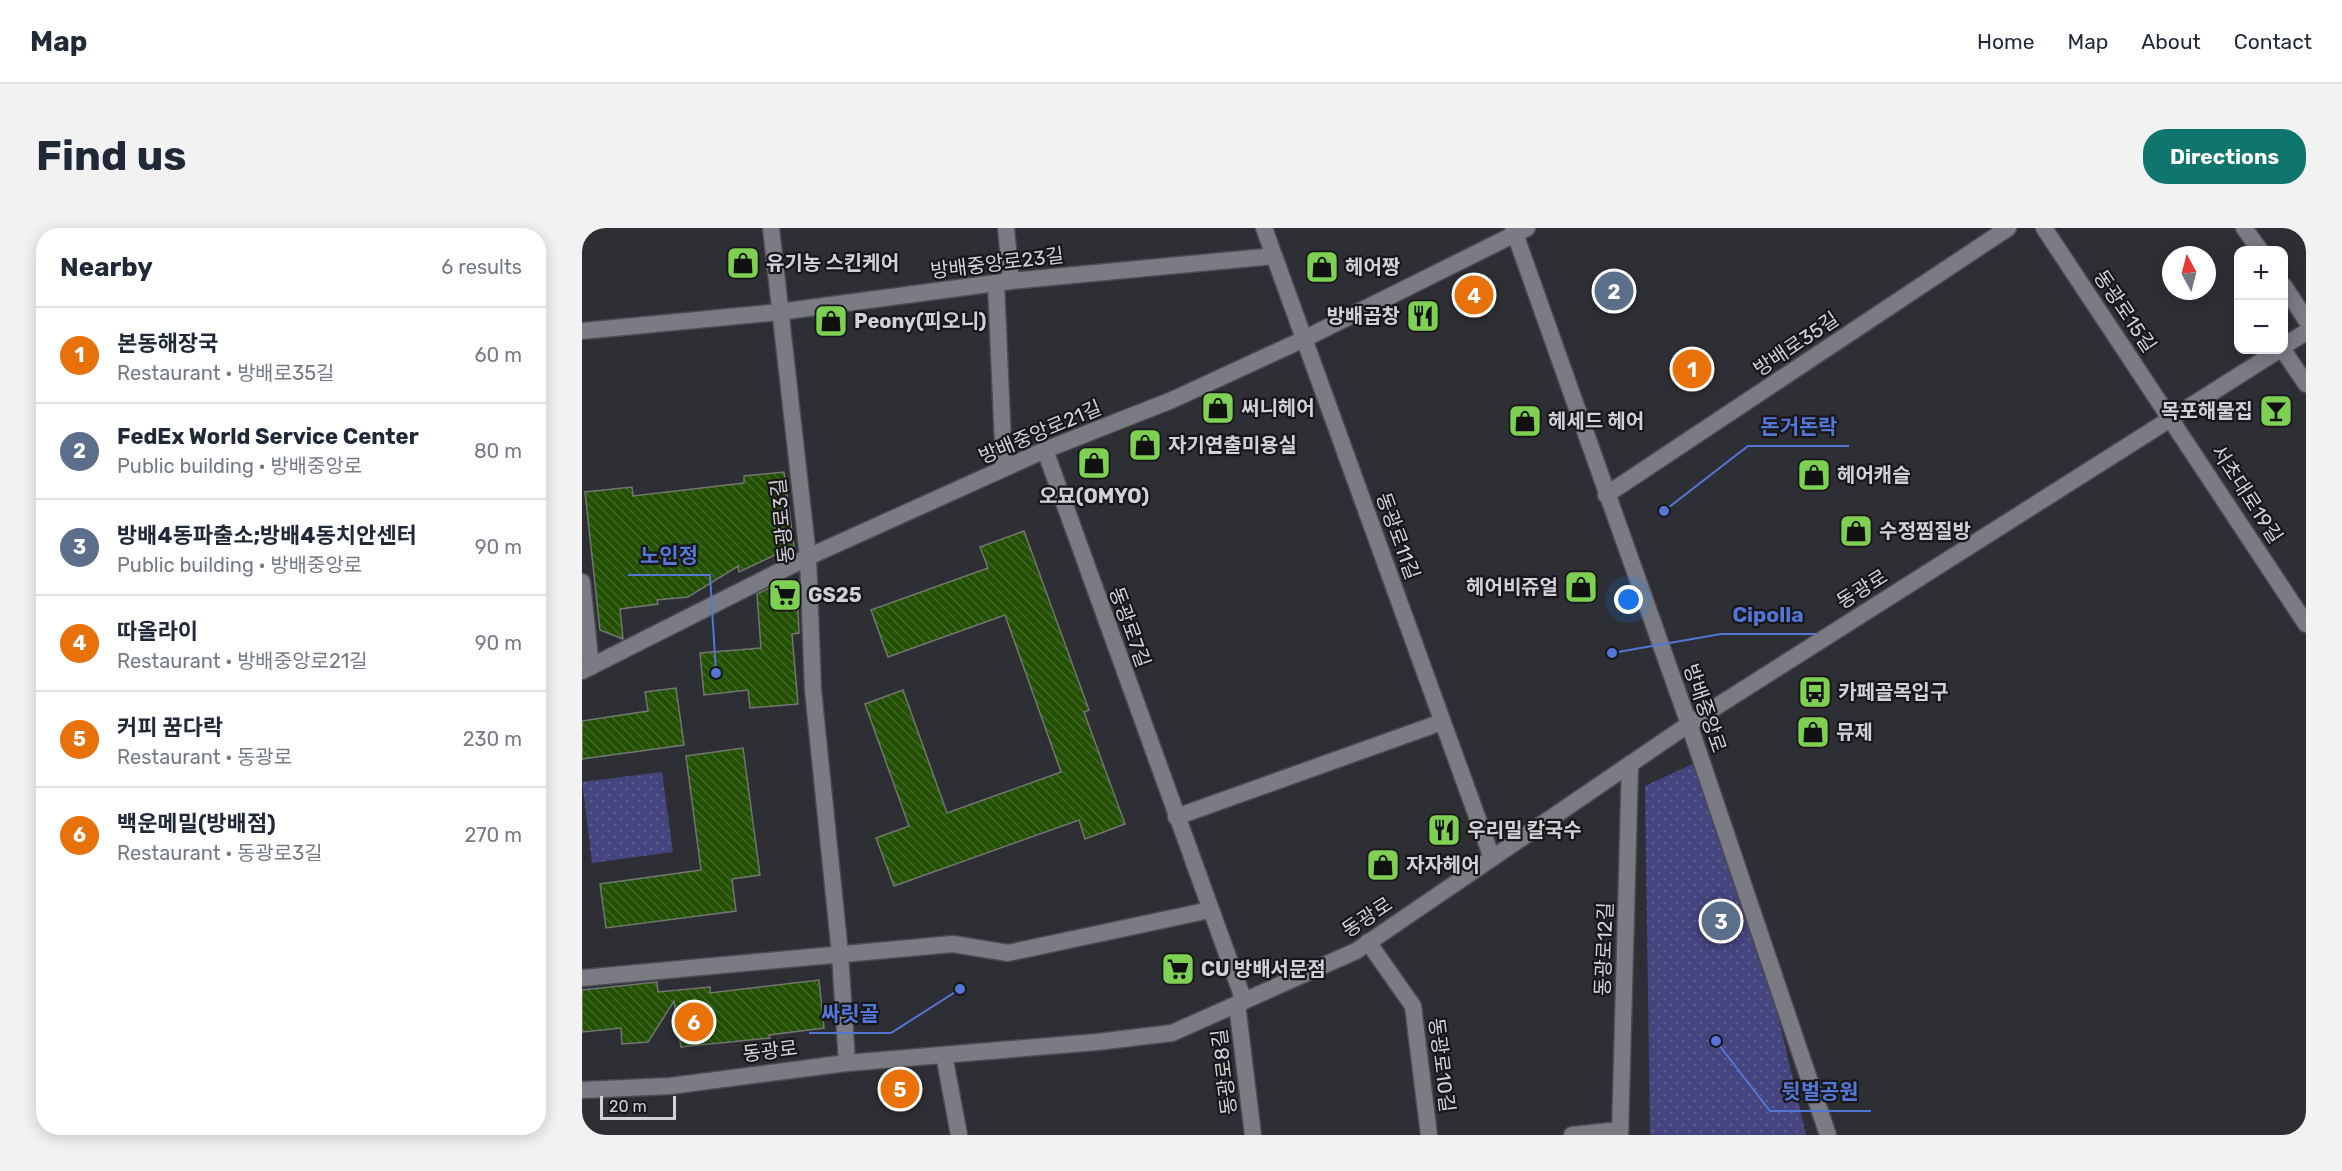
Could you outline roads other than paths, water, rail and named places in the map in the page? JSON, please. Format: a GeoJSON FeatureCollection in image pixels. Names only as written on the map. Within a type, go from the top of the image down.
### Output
{"type":"FeatureCollection","features":[{"type":"Feature","properties":{"kind":"street","name":"동광로3길"},"geometry":{"type":"LineString","coordinates":[[771,228],[808,557],[813,690],[840,954],[848,1063]]}},
{"type":"Feature","properties":{"kind":"street"},"geometry":{"type":"LineString","coordinates":[[1004,468],[1006,228]]}},
{"type":"Feature","properties":{"kind":"street","name":"동광로11길"},"geometry":{"type":"LineString","coordinates":[[1264,228],[1492,858]]}},
{"type":"Feature","properties":{"kind":"street","name":"방배로35길"},"geometry":{"type":"LineString","coordinates":[[1606,495],[2008,228]]}},
{"type":"Feature","properties":{"kind":"street","name":"동광로15길"},"geometry":{"type":"LineString","coordinates":[[2044,228],[2172,418]]}},
{"type":"Feature","properties":{"kind":"street"},"geometry":{"type":"LineString","coordinates":[[2244,228],[2257,246]]}},
{"type":"Feature","properties":{"kind":"street","name":"방배중앙로"},"geometry":{"type":"LineString","coordinates":[[1519,231],[1606,495],[1689,724],[1828,1135]]}},
{"type":"Feature","properties":{"kind":"street","name":"방배중앙로21길"},"geometry":{"type":"LineString","coordinates":[[587,669],[808,557],[1045,450],[1172,400],[1304,339],[1519,231]]}},
{"type":"Feature","properties":{"kind":"street","name":"방배중앙로23길"},"geometry":{"type":"LineString","coordinates":[[582,331],[779,312],[1004,282],[1274,255]]}},
{"type":"Feature","properties":{"kind":"street"},"geometry":{"type":"LineString","coordinates":[[2288,293],[2306,320]]}},
{"type":"Feature","properties":{"kind":"street","name":"동광로"},"geometry":{"type":"LineString","coordinates":[[2288,344],[2306,332]]}},
{"type":"Feature","properties":{"kind":"street","name":"동광로"},"geometry":{"type":"LineString","coordinates":[[582,1090],[670,1086],[848,1063],[1172,1033],[1356,951],[1689,724],[2273,354]]}},
{"type":"Feature","properties":{"kind":"street"},"geometry":{"type":"LineString","coordinates":[[2286,354],[2306,384]]}},
{"type":"Feature","properties":{"kind":"street","name":"서초대로19길"},"geometry":{"type":"LineString","coordinates":[[2172,418],[2306,624]]}},
{"type":"Feature","properties":{"kind":"street","name":"동광로7길"},"geometry":{"type":"LineString","coordinates":[[1045,450],[1241,1002]]}},
{"type":"Feature","properties":{"kind":"street"},"geometry":{"type":"LineString","coordinates":[[582,582],[587,669]]}},
{"type":"Feature","properties":{"kind":"street"},"geometry":{"type":"LineString","coordinates":[[1176,817],[1442,722]]}},
{"type":"Feature","properties":{"kind":"street","name":"동광로12길"},"geometry":{"type":"LineString","coordinates":[[1620,1132],[1630,764]]}},
{"type":"Feature","properties":{"kind":"street"},"geometry":{"type":"LineString","coordinates":[[582,978],[953,944],[1008,953],[1210,910]]}},
{"type":"Feature","properties":{"kind":"street","name":"동광로10길"},"geometry":{"type":"LineString","coordinates":[[1368,942],[1413,1006],[1429,1135]]}},
{"type":"Feature","properties":{"kind":"street","name":"동광로8길"},"geometry":{"type":"LineString","coordinates":[[1241,1002],[1253,1135]]}},
{"type":"Feature","properties":{"kind":"street"},"geometry":{"type":"LineString","coordinates":[[944,1055],[959,1135]]}},
{"type":"Feature","properties":{"kind":"street"},"geometry":{"type":"LineString","coordinates":[[1572,1135],[1620,1132]]}},
{"type":"Feature","properties":{"kind":"place","name":"유기농 스킨케어"},"geometry":{"type":"Point","coordinates":[743,263]}},
{"type":"Feature","properties":{"kind":"place","name":"헤어짱"},"geometry":{"type":"Point","coordinates":[1322,267]}},
{"type":"Feature","properties":{"kind":"place","name":"FedEx World Service Center"},"geometry":{"type":"Point","coordinates":[1614,291]}},
{"type":"Feature","properties":{"kind":"place","name":"따올라이"},"geometry":{"type":"Point","coordinates":[1474,295]}},
{"type":"Feature","properties":{"kind":"place","name":"방배곱창"},"geometry":{"type":"Point","coordinates":[1423,316]}},
{"type":"Feature","properties":{"kind":"place","name":"Peony(피오니)"},"geometry":{"type":"Point","coordinates":[831,321]}},
{"type":"Feature","properties":{"kind":"place","name":"본동해장국"},"geometry":{"type":"Point","coordinates":[1692,369]}},
{"type":"Feature","properties":{"kind":"place","name":"써니헤어"},"geometry":{"type":"Point","coordinates":[1218,408]}},
{"type":"Feature","properties":{"kind":"place","name":"목포해물집"},"geometry":{"type":"Point","coordinates":[2276,411]}},
{"type":"Feature","properties":{"kind":"place","name":"헤세드 헤어"},"geometry":{"type":"Point","coordinates":[1525,421]}},
{"type":"Feature","properties":{"kind":"place","name":"자기연출미용실"},"geometry":{"type":"Point","coordinates":[1145,445]}},
{"type":"Feature","properties":{"kind":"place","name":"오묘(OMYO)"},"geometry":{"type":"Point","coordinates":[1094,463]}},
{"type":"Feature","properties":{"kind":"place","name":"헤어캐슬"},"geometry":{"type":"Point","coordinates":[1814,475]}},
{"type":"Feature","properties":{"kind":"place","name":"돈거돈락"},"geometry":{"type":"Point","coordinates":[1664,511]}},
{"type":"Feature","properties":{"kind":"place","name":"수정찜질방"},"geometry":{"type":"Point","coordinates":[1856,531]}},
{"type":"Feature","properties":{"kind":"place","name":"헤어비쥬얼"},"geometry":{"type":"Point","coordinates":[1581,587]}},
{"type":"Feature","properties":{"kind":"place","name":"GS25"},"geometry":{"type":"Point","coordinates":[785,595]}},
{"type":"Feature","properties":{"kind":"place","name":"Cipolla"},"geometry":{"type":"Point","coordinates":[1612,653]}},
{"type":"Feature","properties":{"kind":"place","name":"노인정"},"geometry":{"type":"Point","coordinates":[716,673]}},
{"type":"Feature","properties":{"kind":"place","name":"카페골목입구"},"geometry":{"type":"Point","coordinates":[1815,692]}},
{"type":"Feature","properties":{"kind":"place","name":"뮤제"},"geometry":{"type":"Point","coordinates":[1813,732]}},
{"type":"Feature","properties":{"kind":"place","name":"우리밀 칼국수"},"geometry":{"type":"Point","coordinates":[1444,830]}},
{"type":"Feature","properties":{"kind":"place","name":"자자헤어"},"geometry":{"type":"Point","coordinates":[1383,865]}},
{"type":"Feature","properties":{"kind":"place","name":"방배4동파출소;방배4동치안센터"},"geometry":{"type":"Point","coordinates":[1721,921]}},
{"type":"Feature","properties":{"kind":"place","name":"CU 방배서문점"},"geometry":{"type":"Point","coordinates":[1178,969]}},
{"type":"Feature","properties":{"kind":"place","name":"싸릿골"},"geometry":{"type":"Point","coordinates":[960,989]}},
{"type":"Feature","properties":{"kind":"place","name":"백운메밀(방배점)"},"geometry":{"type":"Point","coordinates":[694,1022]}},
{"type":"Feature","properties":{"kind":"place","name":"뒷벌공원"},"geometry":{"type":"Point","coordinates":[1716,1041]}},
{"type":"Feature","properties":{"kind":"place","name":"커피 꿈다락"},"geometry":{"type":"Point","coordinates":[900,1089]}}]}
